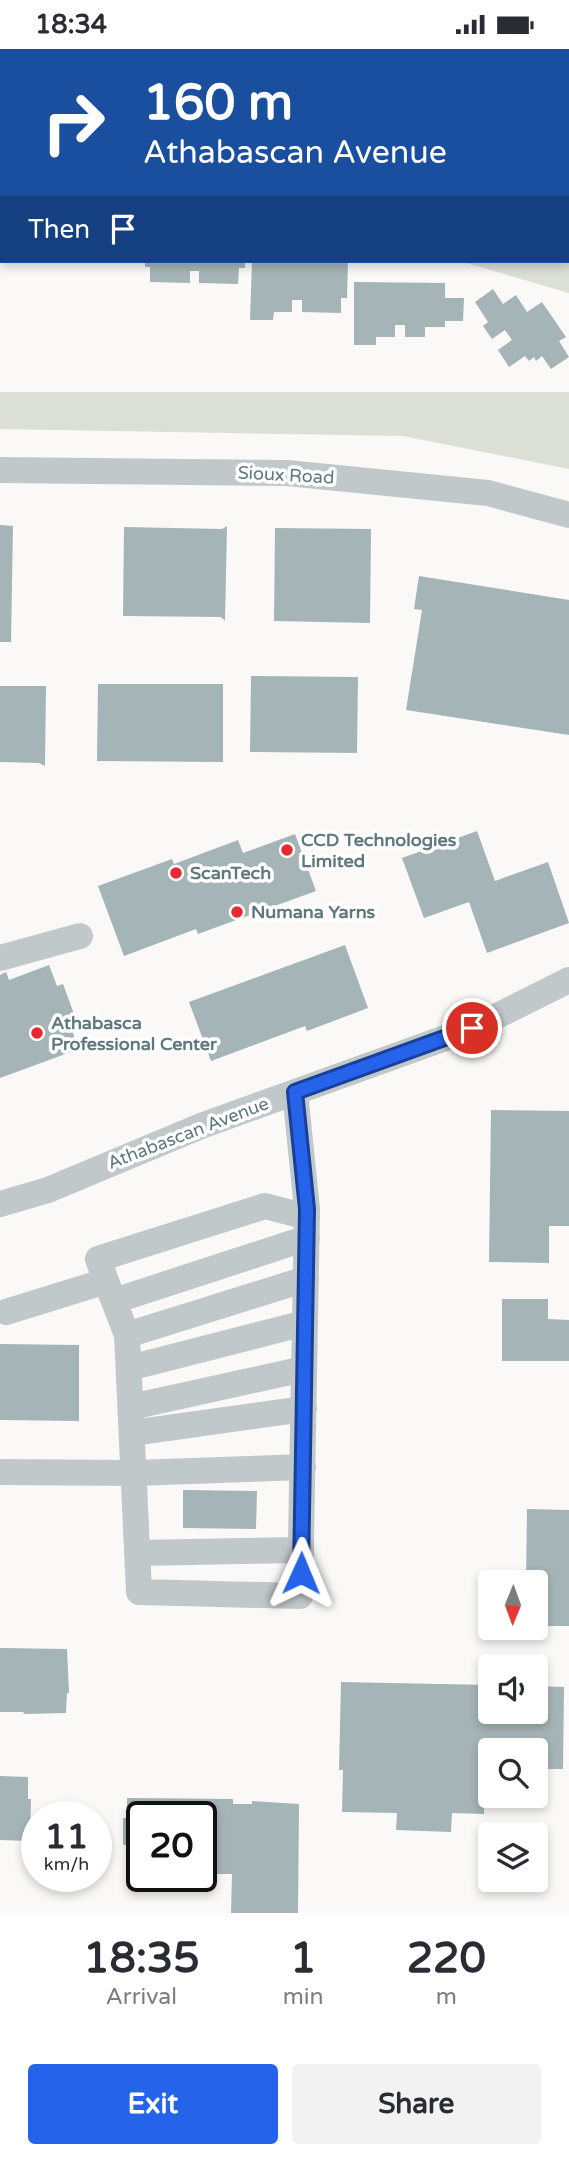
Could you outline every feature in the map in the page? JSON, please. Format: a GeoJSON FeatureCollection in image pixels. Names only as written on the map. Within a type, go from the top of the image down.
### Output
{"type":"FeatureCollection","features":[{"type":"Feature","properties":{"kind":"street","name":"Sioux Road"},"geometry":{"type":"LineString","coordinates":[[0,470],[287,473],[488,493],[569,515]]}},
{"type":"Feature","properties":{"kind":"street"},"geometry":{"type":"LineString","coordinates":[[0,958],[80,936]]}},
{"type":"Feature","properties":{"kind":"street","name":"Athabascan Avenue"},"geometry":{"type":"LineString","coordinates":[[0,1204],[48,1190],[201,1126],[472,1028],[569,980]]}},
{"type":"Feature","properties":{"kind":"street"},"geometry":{"type":"LineString","coordinates":[[295,1092],[307,1227],[300,1596],[139,1593],[127,1335],[98,1259],[265,1206],[307,1227]]}},
{"type":"Feature","properties":{"kind":"street"},"geometry":{"type":"LineString","coordinates":[[6,1312],[110,1291],[307,1227]]}},
{"type":"Feature","properties":{"kind":"street"},"geometry":{"type":"LineString","coordinates":[[127,1335],[306,1279]]}},
{"type":"Feature","properties":{"kind":"street"},"geometry":{"type":"LineString","coordinates":[[128,1368],[305,1323]]}},
{"type":"Feature","properties":{"kind":"street"},"geometry":{"type":"LineString","coordinates":[[132,1420],[304,1369]]}},
{"type":"Feature","properties":{"kind":"street"},"geometry":{"type":"LineString","coordinates":[[132,1420],[304,1409]]}},
{"type":"Feature","properties":{"kind":"street"},"geometry":{"type":"LineString","coordinates":[[0,1472],[134,1473],[303,1467]]}},
{"type":"Feature","properties":{"kind":"street"},"geometry":{"type":"LineString","coordinates":[[137,1553],[301,1550]]}},
{"type":"Feature","properties":{"kind":"shaded area"},"geometry":{"type":"Polygon","coordinates":[[[466,263],[569,263],[569,293],[466,263]]]}},
{"type":"Feature","properties":{"kind":"shaded area"},"geometry":{"type":"Polygon","coordinates":[[[0,392],[569,392],[569,469],[403,436],[0,429],[0,392]]]}},
{"type":"Feature","properties":{"kind":"building"},"geometry":{"type":"Polygon","coordinates":[[[145,263],[245,263],[245,268],[239,268],[238,284],[199,283],[199,271],[190,271],[190,283],[150,282],[150,267],[145,267],[145,263]]]}},
{"type":"Feature","properties":{"kind":"building"},"geometry":{"type":"Polygon","coordinates":[[[252,263],[348,263],[347,298],[341,298],[341,313],[302,312],[302,300],[292,300],[292,312],[274,312],[273,320],[250,320],[252,263]]]}},
{"type":"Feature","properties":{"kind":"building"},"geometry":{"type":"Polygon","coordinates":[[[354,282],[445,283],[445,298],[464,298],[463,321],[445,321],[445,327],[425,327],[425,337],[405,337],[405,325],[395,325],[395,337],[376,337],[376,345],[354,345],[354,282]]]}},
{"type":"Feature","properties":{"kind":"building"},"geometry":{"type":"Polygon","coordinates":[[[493,289],[503,304],[516,295],[527,312],[542,302],[566,337],[559,341],[569,357],[551,369],[542,356],[536,361],[534,357],[529,361],[525,356],[509,367],[498,350],[512,340],[505,330],[492,339],[483,326],[488,322],[475,302],[493,289]]]}},
{"type":"Feature","properties":{"kind":"building"},"geometry":{"type":"Polygon","coordinates":[[[0,525],[13,526],[11,642],[0,642],[0,525]]]}},
{"type":"Feature","properties":{"kind":"building"},"geometry":{"type":"Polygon","coordinates":[[[227,526],[225,621],[221,617],[123,616],[124,527],[222,529],[227,526]]]}},
{"type":"Feature","properties":{"kind":"building"},"geometry":{"type":"Polygon","coordinates":[[[275,528],[371,529],[370,623],[274,621],[275,528]]]}},
{"type":"Feature","properties":{"kind":"building"},"geometry":{"type":"Polygon","coordinates":[[[419,576],[569,600],[569,735],[406,710],[422,610],[414,609],[419,576]]]}},
{"type":"Feature","properties":{"kind":"building"},"geometry":{"type":"Polygon","coordinates":[[[251,676],[358,677],[357,753],[250,752],[251,676]]]}},
{"type":"Feature","properties":{"kind":"building"},"geometry":{"type":"Polygon","coordinates":[[[98,684],[223,684],[223,762],[97,761],[98,684]]]}},
{"type":"Feature","properties":{"kind":"building"},"geometry":{"type":"Polygon","coordinates":[[[0,686],[46,686],[45,766],[39,763],[0,762],[0,686]]]}},
{"type":"Feature","properties":{"kind":"building"},"geometry":{"type":"Polygon","coordinates":[[[477,831],[495,881],[548,862],[569,923],[487,953],[469,902],[424,918],[402,858],[477,831]]]}},
{"type":"Feature","properties":{"kind":"building"},"geometry":{"type":"Polygon","coordinates":[[[295,834],[316,891],[198,934],[196,929],[124,956],[98,886],[172,859],[174,864],[238,840],[243,853],[295,834]]]}},
{"type":"Feature","properties":{"kind":"building"},"geometry":{"type":"Polygon","coordinates":[[[345,945],[368,1008],[307,1031],[305,1026],[211,1061],[189,1002],[345,945]]]}},
{"type":"Feature","properties":{"kind":"building","name":"Athabasca Professional Center"},"geometry":{"type":"Polygon","coordinates":[[[49,965],[57,986],[63,984],[74,1014],[67,1017],[79,1049],[0,1078],[0,975],[6,972],[9,980],[49,965]]]}},
{"type":"Feature","properties":{"kind":"building"},"geometry":{"type":"Polygon","coordinates":[[[491,1110],[569,1111],[569,1226],[549,1226],[549,1263],[489,1262],[491,1110]]]}},
{"type":"Feature","properties":{"kind":"building"},"geometry":{"type":"Polygon","coordinates":[[[502,1299],[548,1299],[548,1319],[569,1320],[569,1361],[502,1361],[502,1299]]]}},
{"type":"Feature","properties":{"kind":"building"},"geometry":{"type":"Polygon","coordinates":[[[0,1344],[79,1345],[79,1421],[0,1420],[0,1344]]]}},
{"type":"Feature","properties":{"kind":"building"},"geometry":{"type":"Polygon","coordinates":[[[183,1490],[257,1491],[256,1529],[183,1528],[183,1490]]]}},
{"type":"Feature","properties":{"kind":"building"},"geometry":{"type":"Polygon","coordinates":[[[527,1509],[569,1510],[569,1626],[548,1626],[548,1570],[526,1570],[527,1509]]]}},
{"type":"Feature","properties":{"kind":"building"},"geometry":{"type":"Polygon","coordinates":[[[0,1648],[67,1649],[69,1693],[66,1713],[0,1712],[0,1648]]]}},
{"type":"Feature","properties":{"kind":"building"},"geometry":{"type":"Polygon","coordinates":[[[341,1682],[478,1685],[478,1724],[548,1724],[548,1686],[564,1687],[563,1769],[548,1769],[548,1738],[478,1738],[478,1808],[484,1808],[484,1814],[452,1813],[451,1832],[396,1830],[397,1813],[342,1812],[343,1770],[339,1770],[341,1682]]]}},
{"type":"Feature","properties":{"kind":"building"},"geometry":{"type":"Polygon","coordinates":[[[0,1776],[28,1777],[28,1799],[31,1801],[21,1801],[21,1841],[0,1840],[0,1776]]]}},
{"type":"Feature","properties":{"kind":"building"},"geometry":{"type":"Polygon","coordinates":[[[127,1798],[233,1799],[233,1804],[252,1804],[252,1801],[299,1804],[298,1913],[231,1913],[232,1874],[217,1874],[217,1801],[127,1801],[127,1798]]]}},
{"type":"Feature","properties":{"kind":"building"},"geometry":{"type":"Polygon","coordinates":[[[123,1818],[126,1818],[126,1845],[123,1845],[123,1818]]]}},
{"type":"Feature","properties":{"kind":"place","name":"CCD Technologies Limited"},"geometry":{"type":"Point","coordinates":[287,850]}},
{"type":"Feature","properties":{"kind":"place","name":"ScanTech"},"geometry":{"type":"Point","coordinates":[176,873]}},
{"type":"Feature","properties":{"kind":"place","name":"Numana Yarns"},"geometry":{"type":"Point","coordinates":[237,912]}},
{"type":"Feature","properties":{"kind":"place","name":"Athabasca Professional Center"},"geometry":{"type":"Point","coordinates":[37,1033]}},
{"type":"Feature","properties":{"kind":"route"},"geometry":{"type":"LineString","coordinates":[[301,1573],[307,1209],[295,1092],[472,1028]]}}]}
